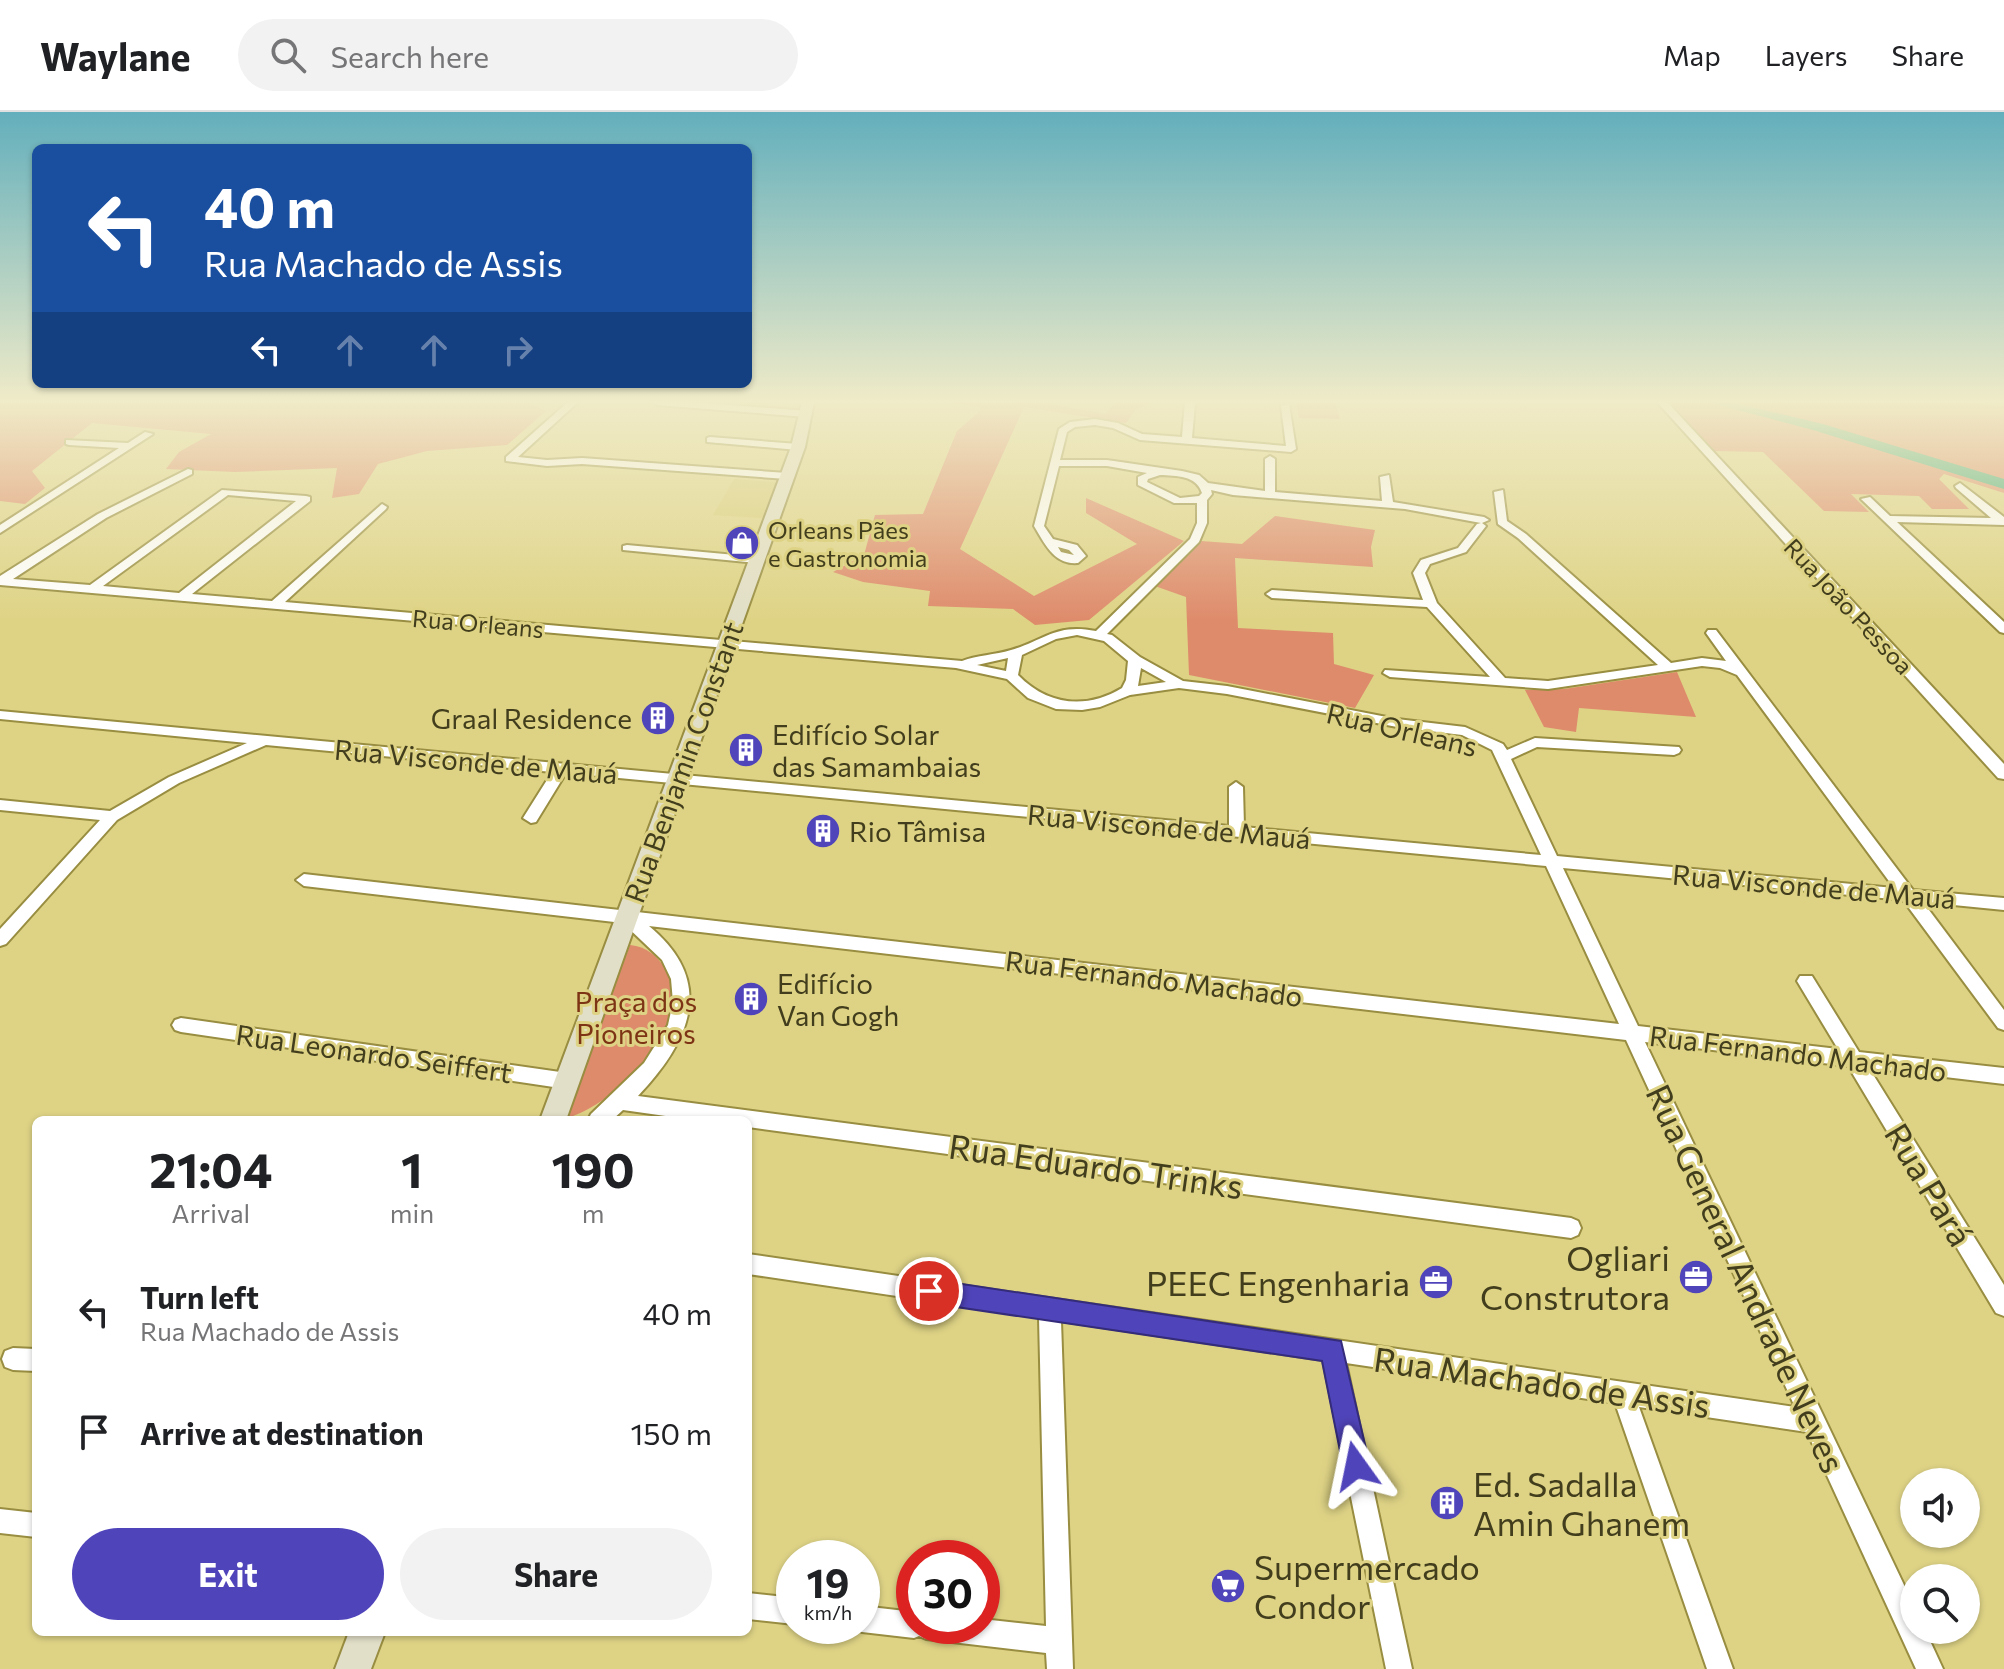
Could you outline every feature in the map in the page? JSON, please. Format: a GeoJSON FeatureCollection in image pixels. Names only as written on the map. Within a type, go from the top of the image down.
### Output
{"type":"FeatureCollection","features":[{"type":"Feature","properties":{"kind":"main road","name":"Rua Benjamin Constant"},"geometry":{"type":"LineString","coordinates":[[554,1116],[787,476]]}},
{"type":"Feature","properties":{"kind":"main road"},"geometry":{"type":"LineString","coordinates":[[353,1669],[365,1636]]}},
{"type":"Feature","properties":{"kind":"street"},"geometry":{"type":"LineString","coordinates":[[0,530],[85,475]]}},
{"type":"Feature","properties":{"kind":"street"},"geometry":{"type":"LineString","coordinates":[[3,582],[94,520],[183,475]]}},
{"type":"Feature","properties":{"kind":"street"},"geometry":{"type":"LineString","coordinates":[[769,475],[787,476]]}},
{"type":"Feature","properties":{"kind":"street"},"geometry":{"type":"LineString","coordinates":[[1050,475],[1038,519],[1041,532],[1060,557],[1073,547],[1050,542]]}},
{"type":"Feature","properties":{"kind":"street"},"geometry":{"type":"LineString","coordinates":[[1126,475],[1178,501],[1202,523]]}},
{"type":"Feature","properties":{"kind":"street"},"geometry":{"type":"LineString","coordinates":[[1142,483],[1143,477],[1151,475]]}},
{"type":"Feature","properties":{"kind":"street"},"geometry":{"type":"LineString","coordinates":[[1100,634],[1195,540],[1202,523],[1204,494],[1199,479],[1185,475]]}},
{"type":"Feature","properties":{"kind":"street"},"geometry":{"type":"LineString","coordinates":[[1270,475],[1270,495]]}},
{"type":"Feature","properties":{"kind":"street","name":"Rua João Pessoa"},"geometry":{"type":"LineString","coordinates":[[1729,475],[2004,774]]}},
{"type":"Feature","properties":{"kind":"street"},"geometry":{"type":"LineString","coordinates":[[1385,477],[1388,504]]}},
{"type":"Feature","properties":{"kind":"street"},"geometry":{"type":"LineString","coordinates":[[1960,486],[2003,522]]}},
{"type":"Feature","properties":{"kind":"street"},"geometry":{"type":"LineString","coordinates":[[92,589],[226,492],[306,499],[181,597]]}},
{"type":"Feature","properties":{"kind":"street"},"geometry":{"type":"LineString","coordinates":[[1178,501],[1204,494],[1233,492],[1388,504],[1451,514],[1491,525],[1532,546],[1668,667]]}},
{"type":"Feature","properties":{"kind":"street"},"geometry":{"type":"LineString","coordinates":[[1499,492],[1502,507],[1491,525],[1462,550],[1421,566],[1420,582],[1431,604],[1503,683]]}},
{"type":"Feature","properties":{"kind":"street"},"geometry":{"type":"LineString","coordinates":[[1866,499],[2004,629]]}},
{"type":"Feature","properties":{"kind":"street"},"geometry":{"type":"LineString","coordinates":[[275,605],[382,507]]}},
{"type":"Feature","properties":{"kind":"street"},"geometry":{"type":"LineString","coordinates":[[1888,519],[2003,522]]}},
{"type":"Feature","properties":{"kind":"street"},"geometry":{"type":"LineString","coordinates":[[3,582],[94,526]]}},
{"type":"Feature","properties":{"kind":"street"},"geometry":{"type":"LineString","coordinates":[[627,548],[757,560]]}},
{"type":"Feature","properties":{"kind":"street","name":"Rua Orleans"},"geometry":{"type":"LineString","coordinates":[[3,582],[956,664],[1011,676]]}},
{"type":"Feature","properties":{"kind":"street"},"geometry":{"type":"LineString","coordinates":[[1272,594],[1431,604]]}},
{"type":"Feature","properties":{"kind":"street"},"geometry":{"type":"LineString","coordinates":[[1064,633],[1100,634],[1135,660],[1132,684],[1127,691],[1092,706],[1063,708],[1040,700],[1011,676],[1016,653],[1064,633]]}},
{"type":"Feature","properties":{"kind":"street"},"geometry":{"type":"LineString","coordinates":[[1712,633],[2004,1023]]}},
{"type":"Feature","properties":{"kind":"street","name":"Rua Orleans"},"geometry":{"type":"LineString","coordinates":[[956,664],[1016,653]]}},
{"type":"Feature","properties":{"kind":"street","name":"Rua Orleans"},"geometry":{"type":"LineString","coordinates":[[1135,660],[1179,684]]}},
{"type":"Feature","properties":{"kind":"street"},"geometry":{"type":"LineString","coordinates":[[1390,673],[1561,685],[1713,662],[1741,672]]}},
{"type":"Feature","properties":{"kind":"street","name":"Rua Orleans"},"geometry":{"type":"LineString","coordinates":[[1127,691],[1179,684],[1299,704],[1381,727],[1465,738],[1504,757],[1535,742],[1674,750]]}},
{"type":"Feature","properties":{"kind":"street","name":"Rua Visconde de Mauá"},"geometry":{"type":"LineString","coordinates":[[0,715],[2004,904]]}},
{"type":"Feature","properties":{"kind":"street"},"geometry":{"type":"LineString","coordinates":[[0,940],[112,816],[174,780],[262,741]]}},
{"type":"Feature","properties":{"kind":"street","name":"Rua General Andrade Neves"},"geometry":{"type":"LineString","coordinates":[[1504,757],[1930,1669]]}},
{"type":"Feature","properties":{"kind":"street"},"geometry":{"type":"LineString","coordinates":[[531,818],[561,769]]}},
{"type":"Feature","properties":{"kind":"street"},"geometry":{"type":"LineString","coordinates":[[1236,787],[1237,832]]}},
{"type":"Feature","properties":{"kind":"street"},"geometry":{"type":"LineString","coordinates":[[0,805],[112,816]]}},
{"type":"Feature","properties":{"kind":"street","name":"Rua Fernando Machado"},"geometry":{"type":"LineString","coordinates":[[304,880],[2004,1076]]}},
{"type":"Feature","properties":{"kind":"street"},"geometry":{"type":"LineString","coordinates":[[603,1116],[621,1102],[663,1052],[678,1020],[682,1000],[670,957],[627,917]]}},
{"type":"Feature","properties":{"kind":"street","name":"Rua Pará"},"geometry":{"type":"LineString","coordinates":[[1806,981],[2004,1305]]}},
{"type":"Feature","properties":{"kind":"street","name":"Rua Leonardo Seiffert"},"geometry":{"type":"LineString","coordinates":[[181,1025],[567,1081]]}},
{"type":"Feature","properties":{"kind":"street","name":"Rua Eduardo Trinks"},"geometry":{"type":"LineString","coordinates":[[621,1102],[727,1116]]}},
{"type":"Feature","properties":{"kind":"street","name":"Rua Eduardo Trinks"},"geometry":{"type":"LineString","coordinates":[[752,1119],[1571,1228]]}},
{"type":"Feature","properties":{"kind":"street","name":"Rua Machado de Assis"},"geometry":{"type":"LineString","coordinates":[[752,1265],[1814,1421]]}},
{"type":"Feature","properties":{"kind":"street"},"geometry":{"type":"LineString","coordinates":[[1050,1309],[1060,1669]]}},
{"type":"Feature","properties":{"kind":"street"},"geometry":{"type":"LineString","coordinates":[[1332,1350],[1399,1669]]}},
{"type":"Feature","properties":{"kind":"street"},"geometry":{"type":"LineString","coordinates":[[1623,1393],[1720,1669]]}},
{"type":"Feature","properties":{"kind":"street"},"geometry":{"type":"LineString","coordinates":[[0,1521],[32,1525]]}},
{"type":"Feature","properties":{"kind":"street"},"geometry":{"type":"LineString","coordinates":[[752,1606],[776,1609]]}},
{"type":"Feature","properties":{"kind":"street"},"geometry":{"type":"LineString","coordinates":[[1000,1634],[1060,1641]]}},
{"type":"Feature","properties":{"kind":"shaded area"},"geometry":{"type":"Polygon","coordinates":[[[734,479],[776,482],[762,518],[713,515],[734,479]]]}},
{"type":"Feature","properties":{"kind":"green space"},"geometry":{"type":"Polygon","coordinates":[[[0,475],[35,475],[45,488],[25,504],[0,501],[0,475]]]}},
{"type":"Feature","properties":{"kind":"green space"},"geometry":{"type":"Polygon","coordinates":[[[336,475],[371,475],[359,494],[332,498],[336,475]]]}},
{"type":"Feature","properties":{"kind":"green space"},"geometry":{"type":"Polygon","coordinates":[[[939,475],[994,475],[960,549],[1034,596],[1137,544],[1086,513],[1086,498],[1184,541],[1089,620],[1035,625],[1013,609],[928,606],[930,591],[863,582],[833,572],[864,555],[875,515],[923,514],[939,475]]]}},
{"type":"Feature","properties":{"kind":"green space"},"geometry":{"type":"Polygon","coordinates":[[[1786,475],[1943,475],[1939,479],[1969,509],[1932,509],[1919,496],[1851,494],[1869,512],[1824,511],[1786,475]]]}},
{"type":"Feature","properties":{"kind":"green space"},"geometry":{"type":"Polygon","coordinates":[[[1946,475],[2004,475],[2004,493],[1946,475]]]}},
{"type":"Feature","properties":{"kind":"green space"},"geometry":{"type":"Polygon","coordinates":[[[1275,516],[1375,530],[1371,547],[1373,567],[1235,558],[1238,628],[1333,633],[1334,664],[1374,675],[1355,708],[1189,675],[1186,597],[1152,585],[1201,541],[1242,544],[1275,516]]]}},
{"type":"Feature","properties":{"kind":"green space"},"geometry":{"type":"Polygon","coordinates":[[[1677,672],[1696,717],[1579,708],[1576,732],[1544,727],[1525,690],[1564,689],[1677,672]]]}},
{"type":"Feature","properties":{"kind":"green space","name":"Praça dos Pioneiros"},"geometry":{"type":"Polygon","coordinates":[[[630,945],[650,952],[665,968],[673,989],[671,1013],[662,1036],[628,1080],[586,1110],[567,1116],[630,945]]]}},
{"type":"Feature","properties":{"kind":"waterway"},"geometry":{"type":"LineString","coordinates":[[1974,475],[2004,484]]}},
{"type":"Feature","properties":{"kind":"place","name":"Orleans Pães e Gastronomia"},"geometry":{"type":"Point","coordinates":[742,543]}},
{"type":"Feature","properties":{"kind":"place","name":"Graal Residence"},"geometry":{"type":"Point","coordinates":[658,718]}},
{"type":"Feature","properties":{"kind":"place","name":"Edifício Solar das Samambaias"},"geometry":{"type":"Point","coordinates":[746,750]}},
{"type":"Feature","properties":{"kind":"place","name":"Rio Tâmisa"},"geometry":{"type":"Point","coordinates":[823,831]}},
{"type":"Feature","properties":{"kind":"place","name":"Edifício Van Gogh"},"geometry":{"type":"Point","coordinates":[751,999]}},
{"type":"Feature","properties":{"kind":"place","name":"Ogliari Construtora"},"geometry":{"type":"Point","coordinates":[1696,1277]}},
{"type":"Feature","properties":{"kind":"place","name":"PEEC Engenharia"},"geometry":{"type":"Point","coordinates":[1436,1282]}},
{"type":"Feature","properties":{"kind":"place","name":"Ed. Sadalla Amin Ghanem"},"geometry":{"type":"Point","coordinates":[1447,1503]}},
{"type":"Feature","properties":{"kind":"place","name":"Supermercado Condor"},"geometry":{"type":"Point","coordinates":[1228,1586]}},
{"type":"Feature","properties":{"kind":"route"},"geometry":{"type":"LineString","coordinates":[[929,1291],[1332,1350],[1356,1466]]}}]}
